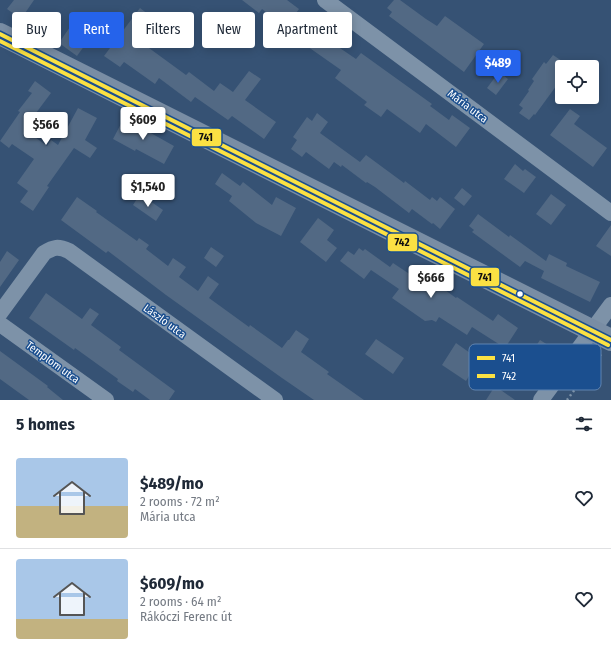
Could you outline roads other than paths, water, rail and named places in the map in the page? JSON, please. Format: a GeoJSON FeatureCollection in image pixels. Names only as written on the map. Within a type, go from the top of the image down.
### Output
{"type":"FeatureCollection","features":[{"type":"Feature","properties":{"kind":"street","name":"Mária utca"},"geometry":{"type":"LineString","coordinates":[[325,0],[611,213]]}},
{"type":"Feature","properties":{"kind":"street"},"geometry":{"type":"LineString","coordinates":[[0,34],[604,337],[611,305]]}},
{"type":"Feature","properties":{"kind":"street","name":"László utca"},"geometry":{"type":"LineString","coordinates":[[0,312],[44,253],[53,248],[61,247],[69,251],[275,400]]}},
{"type":"Feature","properties":{"kind":"street","name":"Templom utca"},"geometry":{"type":"LineString","coordinates":[[0,324],[106,400]]}},
{"type":"Feature","properties":{"kind":"street"},"geometry":{"type":"LineString","coordinates":[[541,400],[551,390]]}}]}
